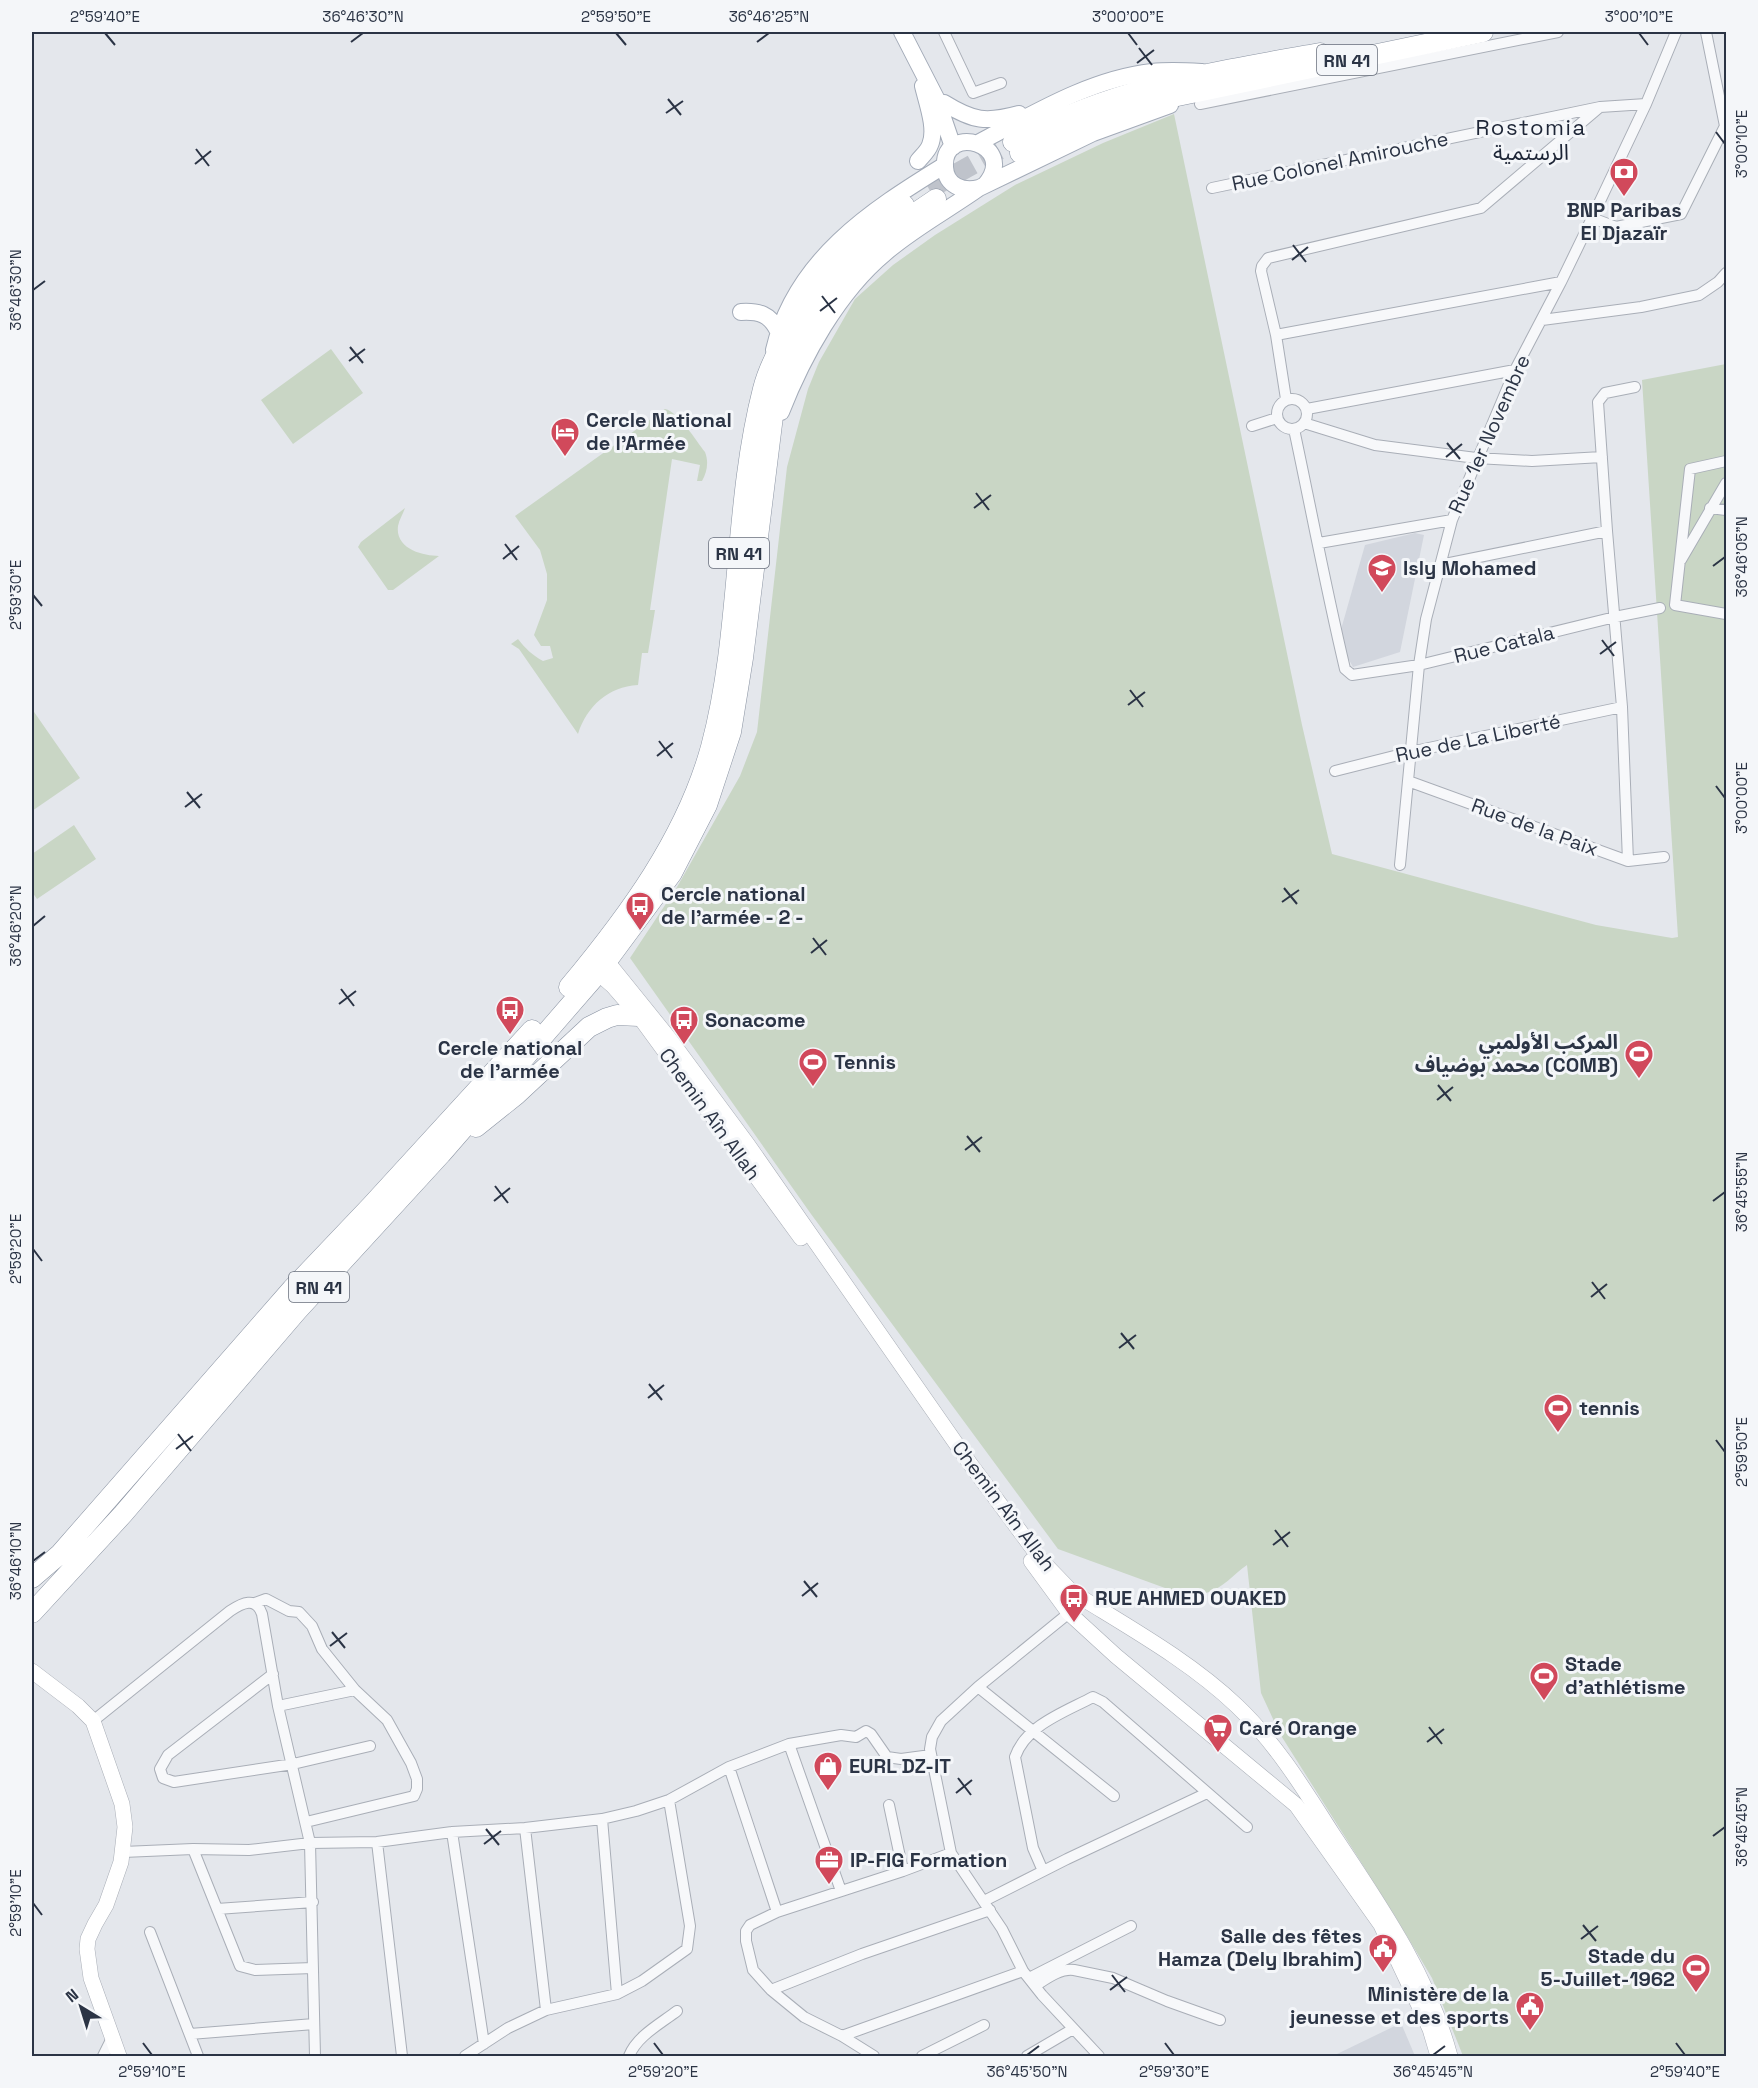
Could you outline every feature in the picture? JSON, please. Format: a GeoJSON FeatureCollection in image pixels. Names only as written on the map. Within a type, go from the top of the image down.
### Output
{"type":"FeatureCollection","features":[{"type":"Feature","properties":{"kind":"highway","name":"RN 41"},"geometry":{"type":"LineString","coordinates":[[1208,88],[1334,50],[1419,32]]}},
{"type":"Feature","properties":{"kind":"highway","name":"RN 41"},"geometry":{"type":"LineString","coordinates":[[1016,147],[1119,110],[1164,97],[1483,32]]}},
{"type":"Feature","properties":{"kind":"highway","name":"RN 41"},"geometry":{"type":"LineString","coordinates":[[32,1578],[60,1554],[292,1289],[598,962],[662,860],[686,815],[710,749],[716,728],[728,651],[752,442],[763,388],[771,364],[805,303],[834,267],[877,225],[933,194],[862,256],[831,291],[804,332],[784,375],[778,393],[770,438],[743,658],[731,732],[707,805],[672,873],[441,1154],[297,1311],[123,1514],[32,1613]]}},
{"type":"Feature","properties":{"kind":"highway"},"geometry":{"type":"LineString","coordinates":[[441,1154],[516,1095],[589,1027],[617,1015],[639,1017]]}},
{"type":"Feature","properties":{"kind":"main road"},"geometry":{"type":"LineString","coordinates":[[902,32],[944,116],[953,147]]}},
{"type":"Feature","properties":{"kind":"main road"},"geometry":{"type":"LineString","coordinates":[[913,32],[944,103],[975,142],[990,152],[993,158],[993,172],[982,186],[963,190],[956,186],[946,173],[947,154],[953,147],[965,141],[975,142],[1049,106],[1115,80],[1151,72],[1176,70],[1208,88]]}},
{"type":"Feature","properties":{"kind":"main road"},"geometry":{"type":"LineString","coordinates":[[918,61],[932,126],[932,139],[927,151],[918,161]]}},
{"type":"Feature","properties":{"kind":"main road"},"geometry":{"type":"LineString","coordinates":[[770,438],[792,385],[835,310],[854,283],[897,243],[982,186],[1093,133],[1208,88]]}},
{"type":"Feature","properties":{"kind":"main road"},"geometry":{"type":"LineString","coordinates":[[944,103],[966,115],[982,120],[1002,118],[1049,106]]}},
{"type":"Feature","properties":{"kind":"main road"},"geometry":{"type":"LineString","coordinates":[[771,364],[778,331],[796,293],[815,265],[885,203],[945,165]]}},
{"type":"Feature","properties":{"kind":"main road"},"geometry":{"type":"LineString","coordinates":[[741,312],[761,313],[771,320],[778,331]]}},
{"type":"Feature","properties":{"kind":"main road","name":"Chemin Aîn Allah"},"geometry":{"type":"LineString","coordinates":[[598,962],[812,1254],[1069,1613],[1116,1656],[1262,1774],[1296,1805],[1381,1926],[1430,2029],[1438,2056]]}},
{"type":"Feature","properties":{"kind":"main road","name":"Chemin Aîn Allah"},"geometry":{"type":"LineString","coordinates":[[598,962],[668,1037],[748,1144],[971,1465],[1042,1561],[1070,1589],[1085,1600],[1207,1680],[1239,1708],[1278,1754],[1406,1946],[1427,1991],[1450,2056]]}},
{"type":"Feature","properties":{"kind":"main road"},"geometry":{"type":"LineString","coordinates":[[1069,1613],[1085,1600]]}},
{"type":"Feature","properties":{"kind":"main road"},"geometry":{"type":"LineString","coordinates":[[32,1670],[78,1706],[93,1721],[122,1804],[125,1827],[123,1852],[115,1881],[106,1905],[94,1924],[87,1949],[91,1978],[106,2018],[111,2040],[119,2056]]}},
{"type":"Feature","properties":{"kind":"main road"},"geometry":{"type":"LineString","coordinates":[[1262,1774],[1278,1754]]}},
{"type":"Feature","properties":{"kind":"street"},"geometry":{"type":"LineString","coordinates":[[944,32],[973,93],[1001,83]]}},
{"type":"Feature","properties":{"kind":"street"},"geometry":{"type":"LineString","coordinates":[[1208,88],[1558,32]]}},
{"type":"Feature","properties":{"kind":"street","name":"Rue 1er Novembre"},"geometry":{"type":"LineString","coordinates":[[1400,865],[1419,664],[1426,619],[1452,520],[1476,458],[1515,370],[1562,282],[1646,104],[1676,32]]}},
{"type":"Feature","properties":{"kind":"street"},"geometry":{"type":"LineString","coordinates":[[1592,218],[1616,228],[1681,214],[1726,132],[1706,33],[1693,32]]}},
{"type":"Feature","properties":{"kind":"street","name":"Rue Colonel Amirouche"},"geometry":{"type":"LineString","coordinates":[[1212,188],[1600,107],[1646,104]]}},
{"type":"Feature","properties":{"kind":"street"},"geometry":{"type":"LineString","coordinates":[[1286,399],[1276,335],[1261,271],[1264,262],[1272,256],[1481,208],[1600,107]]}},
{"type":"Feature","properties":{"kind":"street"},"geometry":{"type":"LineString","coordinates":[[1542,320],[1641,307],[1699,295],[1718,282],[1726,273]]}},
{"type":"Feature","properties":{"kind":"street"},"geometry":{"type":"LineString","coordinates":[[1276,335],[1562,282]]}},
{"type":"Feature","properties":{"kind":"street"},"geometry":{"type":"LineString","coordinates":[[1307,409],[1515,370]]}},
{"type":"Feature","properties":{"kind":"street"},"geometry":{"type":"LineString","coordinates":[[1628,861],[1622,707],[1598,402],[1605,393],[1635,387]]}},
{"type":"Feature","properties":{"kind":"street"},"geometry":{"type":"LineString","coordinates":[[1286,399],[1296,399],[1307,409],[1304,423],[1294,429],[1286,429],[1277,418],[1279,407],[1286,399]]}},
{"type":"Feature","properties":{"kind":"street"},"geometry":{"type":"LineString","coordinates":[[1252,426],[1277,418]]}},
{"type":"Feature","properties":{"kind":"street"},"geometry":{"type":"LineString","coordinates":[[1304,423],[1375,445],[1476,458],[1532,461],[1602,457]]}},
{"type":"Feature","properties":{"kind":"street"},"geometry":{"type":"LineString","coordinates":[[1294,429],[1319,543],[1452,520]]}},
{"type":"Feature","properties":{"kind":"street"},"geometry":{"type":"LineString","coordinates":[[1726,460],[1690,469],[1675,605],[1726,614]]}},
{"type":"Feature","properties":{"kind":"street"},"geometry":{"type":"LineString","coordinates":[[1678,566],[1726,483]]}},
{"type":"Feature","properties":{"kind":"street"},"geometry":{"type":"LineString","coordinates":[[1710,508],[1726,510]]}},
{"type":"Feature","properties":{"kind":"street"},"geometry":{"type":"LineString","coordinates":[[1440,565],[1607,531]]}},
{"type":"Feature","properties":{"kind":"street","name":"Rue Catala"},"geometry":{"type":"LineString","coordinates":[[1319,543],[1322,571],[1345,669],[1352,675],[1419,664],[1659,608]]}},
{"type":"Feature","properties":{"kind":"street","name":"Rue de La Liberté"},"geometry":{"type":"LineString","coordinates":[[1335,771],[1410,752],[1622,707]]}},
{"type":"Feature","properties":{"kind":"street","name":"Rue de la Paix"},"geometry":{"type":"LineString","coordinates":[[1408,781],[1628,861],[1664,856]]}},
{"type":"Feature","properties":{"kind":"street"},"geometry":{"type":"LineString","coordinates":[[93,1721],[230,1611],[245,1602],[255,1603],[262,1599],[269,1600],[289,1611],[299,1612],[312,1626],[322,1649],[355,1690],[387,1720],[417,1779],[416,1795],[306,1822]]}},
{"type":"Feature","properties":{"kind":"street"},"geometry":{"type":"LineString","coordinates":[[255,1603],[262,1614],[278,1706],[310,1843],[313,1902],[314,2024],[312,2054]]}},
{"type":"Feature","properties":{"kind":"street"},"geometry":{"type":"LineString","coordinates":[[1069,1613],[978,1687],[937,1726],[930,1743],[951,1853],[1002,1929],[1029,1978],[1099,2056]]}},
{"type":"Feature","properties":{"kind":"street"},"geometry":{"type":"LineString","coordinates":[[273,1674],[168,1755],[161,1765],[160,1774],[166,1781],[174,1782],[292,1764],[370,1746]]}},
{"type":"Feature","properties":{"kind":"street"},"geometry":{"type":"LineString","coordinates":[[978,1687],[1114,1796]]}},
{"type":"Feature","properties":{"kind":"street"},"geometry":{"type":"LineString","coordinates":[[278,1706],[355,1690]]}},
{"type":"Feature","properties":{"kind":"street"},"geometry":{"type":"LineString","coordinates":[[1043,1871],[1033,1848],[1015,1757],[1018,1746],[1031,1731],[1093,1697],[1103,1702],[1247,1827]]}},
{"type":"Feature","properties":{"kind":"street"},"geometry":{"type":"LineString","coordinates":[[123,1852],[193,1849],[249,1850],[310,1843],[377,1842],[452,1832],[525,1828],[602,1819],[669,1800],[729,1767],[789,1744],[841,1736],[856,1737],[866,1731],[871,1734],[887,1757],[901,1759],[931,1755]]}},
{"type":"Feature","properties":{"kind":"street"},"geometry":{"type":"LineString","coordinates":[[789,1744],[841,1891]]}},
{"type":"Feature","properties":{"kind":"street"},"geometry":{"type":"LineString","coordinates":[[729,1767],[777,1912]]}},
{"type":"Feature","properties":{"kind":"street"},"geometry":{"type":"LineString","coordinates":[[771,1990],[987,1905],[1043,1871],[1207,1793]]}},
{"type":"Feature","properties":{"kind":"street"},"geometry":{"type":"LineString","coordinates":[[465,2056],[508,2028],[546,2010],[617,1994],[642,1981],[687,1948],[690,1926],[669,1800]]}},
{"type":"Feature","properties":{"kind":"street"},"geometry":{"type":"LineString","coordinates":[[889,1805],[903,1871]]}},
{"type":"Feature","properties":{"kind":"street"},"geometry":{"type":"LineString","coordinates":[[602,1819],[617,1994]]}},
{"type":"Feature","properties":{"kind":"street"},"geometry":{"type":"LineString","coordinates":[[525,1828],[546,2010]]}},
{"type":"Feature","properties":{"kind":"street"},"geometry":{"type":"LineString","coordinates":[[452,1832],[484,2044]]}},
{"type":"Feature","properties":{"kind":"street"},"geometry":{"type":"LineString","coordinates":[[377,1842],[402,2056]]}},
{"type":"Feature","properties":{"kind":"street"},"geometry":{"type":"LineString","coordinates":[[193,1849],[236,1959],[242,1968],[262,1970],[313,1968]]}},
{"type":"Feature","properties":{"kind":"street"},"geometry":{"type":"LineString","coordinates":[[874,2056],[842,2036],[804,2017],[771,1990],[753,1970],[746,1931],[750,1925],[777,1912],[951,1853]]}},
{"type":"Feature","properties":{"kind":"street"},"geometry":{"type":"LineString","coordinates":[[218,1909],[313,1902]]}},
{"type":"Feature","properties":{"kind":"street"},"geometry":{"type":"LineString","coordinates":[[1029,1978],[1131,1926]]}},
{"type":"Feature","properties":{"kind":"street"},"geometry":{"type":"LineString","coordinates":[[150,1932],[198,2056]]}},
{"type":"Feature","properties":{"kind":"street"},"geometry":{"type":"LineString","coordinates":[[842,2036],[1029,1978],[1068,1969],[1113,1978],[1220,2020]]}},
{"type":"Feature","properties":{"kind":"street"},"geometry":{"type":"LineString","coordinates":[[629,2056],[633,2046],[641,2038],[677,2011]]}},
{"type":"Feature","properties":{"kind":"street"},"geometry":{"type":"LineString","coordinates":[[190,2034],[314,2024]]}},
{"type":"Feature","properties":{"kind":"street"},"geometry":{"type":"LineString","coordinates":[[922,2056],[984,2025]]}},
{"type":"Feature","properties":{"kind":"street"},"geometry":{"type":"LineString","coordinates":[[1027,2056],[1073,2029]]}},
{"type":"Feature","properties":{"kind":"street"},"geometry":{"type":"LineString","coordinates":[[103,2056],[111,2040]]}},
{"type":"Feature","properties":{"kind":"shaded area","name":"Isly Mohamed"},"geometry":{"type":"Polygon","coordinates":[[[1415,533],[1424,535],[1400,652],[1353,667],[1338,640],[1365,545],[1415,533]]]}},
{"type":"Feature","properties":{"kind":"shaded area"},"geometry":{"type":"Polygon","coordinates":[[[1401,2023],[1415,2056],[1331,2056],[1337,2054],[1401,2023]]]}},
{"type":"Feature","properties":{"kind":"green space"},"geometry":{"type":"Polygon","coordinates":[[[1174,114],[1302,725],[1332,854],[1596,925],[1672,938],[1678,937],[1642,380],[1726,364],[1726,2056],[1463,2056],[1432,1978],[1280,1734],[1261,1693],[1247,1565],[1212,1591],[1191,1594],[1176,1592],[1058,1549],[811,1214],[630,958],[677,887],[740,776],[757,732],[787,467],[808,389],[819,362],[855,299],[893,265],[935,235],[1015,185],[1103,143],[1174,114]]]}},
{"type":"Feature","properties":{"kind":"green space"},"geometry":{"type":"Polygon","coordinates":[[[331,349],[363,393],[293,444],[261,400],[331,349]]]}},
{"type":"Feature","properties":{"kind":"green space"},"geometry":{"type":"Polygon","coordinates":[[[665,409],[676,415],[705,452],[706,471],[702,481],[697,481],[700,465],[672,459],[650,610],[655,610],[648,653],[642,653],[638,685],[617,690],[600,700],[587,715],[578,734],[519,649],[511,644],[518,639],[543,661],[553,658],[550,646],[541,646],[534,635],[547,600],[547,574],[540,550],[515,516],[665,409]]]}},
{"type":"Feature","properties":{"kind":"green space"},"geometry":{"type":"Polygon","coordinates":[[[405,508],[399,522],[398,534],[405,546],[418,553],[439,556],[393,590],[388,590],[358,547],[361,542],[405,508]]]}},
{"type":"Feature","properties":{"kind":"green space"},"geometry":{"type":"Polygon","coordinates":[[[32,709],[80,778],[32,811],[32,709]]]}},
{"type":"Feature","properties":{"kind":"green space"},"geometry":{"type":"Polygon","coordinates":[[[74,825],[96,859],[37,899],[32,892],[32,854],[74,825]]]}},
{"type":"Feature","properties":{"kind":"tunnel"},"geometry":{"type":"LineString","coordinates":[[929,189],[1013,142]]}},
{"type":"Feature","properties":{"kind":"place","name":"BNP Paribas El Djazaïr"},"geometry":{"type":"Point","coordinates":[1624,198]}},
{"type":"Feature","properties":{"kind":"place","name":"Cercle National de l'Armée"},"geometry":{"type":"Point","coordinates":[565,458]}},
{"type":"Feature","properties":{"kind":"place","name":"Isly Mohamed"},"geometry":{"type":"Point","coordinates":[1382,594]}},
{"type":"Feature","properties":{"kind":"place","name":"Cercle national de l'armée - 2 -"},"geometry":{"type":"Point","coordinates":[640,932]}},
{"type":"Feature","properties":{"kind":"place","name":"Cercle national de l'armée"},"geometry":{"type":"Point","coordinates":[510,1036]}},
{"type":"Feature","properties":{"kind":"place","name":"Sonacome"},"geometry":{"type":"Point","coordinates":[684,1046]}},
{"type":"Feature","properties":{"kind":"place","name":"المركب الأولمبي محمد بوضياف (COMB)"},"geometry":{"type":"Point","coordinates":[1639,1080]}},
{"type":"Feature","properties":{"kind":"place","name":"Tennis"},"geometry":{"type":"Point","coordinates":[813,1088]}},
{"type":"Feature","properties":{"kind":"place","name":"tennis"},"geometry":{"type":"Point","coordinates":[1558,1434]}},
{"type":"Feature","properties":{"kind":"place","name":"RUE AHMED OUAKED"},"geometry":{"type":"Point","coordinates":[1074,1624]}},
{"type":"Feature","properties":{"kind":"place","name":"Stade d’athlétisme"},"geometry":{"type":"Point","coordinates":[1544,1702]}},
{"type":"Feature","properties":{"kind":"place","name":"Caré Orange"},"geometry":{"type":"Point","coordinates":[1218,1754]}},
{"type":"Feature","properties":{"kind":"place","name":"EURL DZ-IT"},"geometry":{"type":"Point","coordinates":[828,1792]}},
{"type":"Feature","properties":{"kind":"place","name":"IP-FIG Formation"},"geometry":{"type":"Point","coordinates":[829,1886]}},
{"type":"Feature","properties":{"kind":"place","name":"Salle des fêtes Hamza (Dely Ibrahim)"},"geometry":{"type":"Point","coordinates":[1383,1974]}},
{"type":"Feature","properties":{"kind":"place","name":"Stade du 5-Juillet-1962"},"geometry":{"type":"Point","coordinates":[1696,1994]}},
{"type":"Feature","properties":{"kind":"place","name":"Ministère de la jeunesse et des sports"},"geometry":{"type":"Point","coordinates":[1530,2032]}},
{"type":"Feature","properties":{"kind":"district","name":"Rostomia الرستمية"},"geometry":{"type":"Point","coordinates":[1531,140]}}]}
